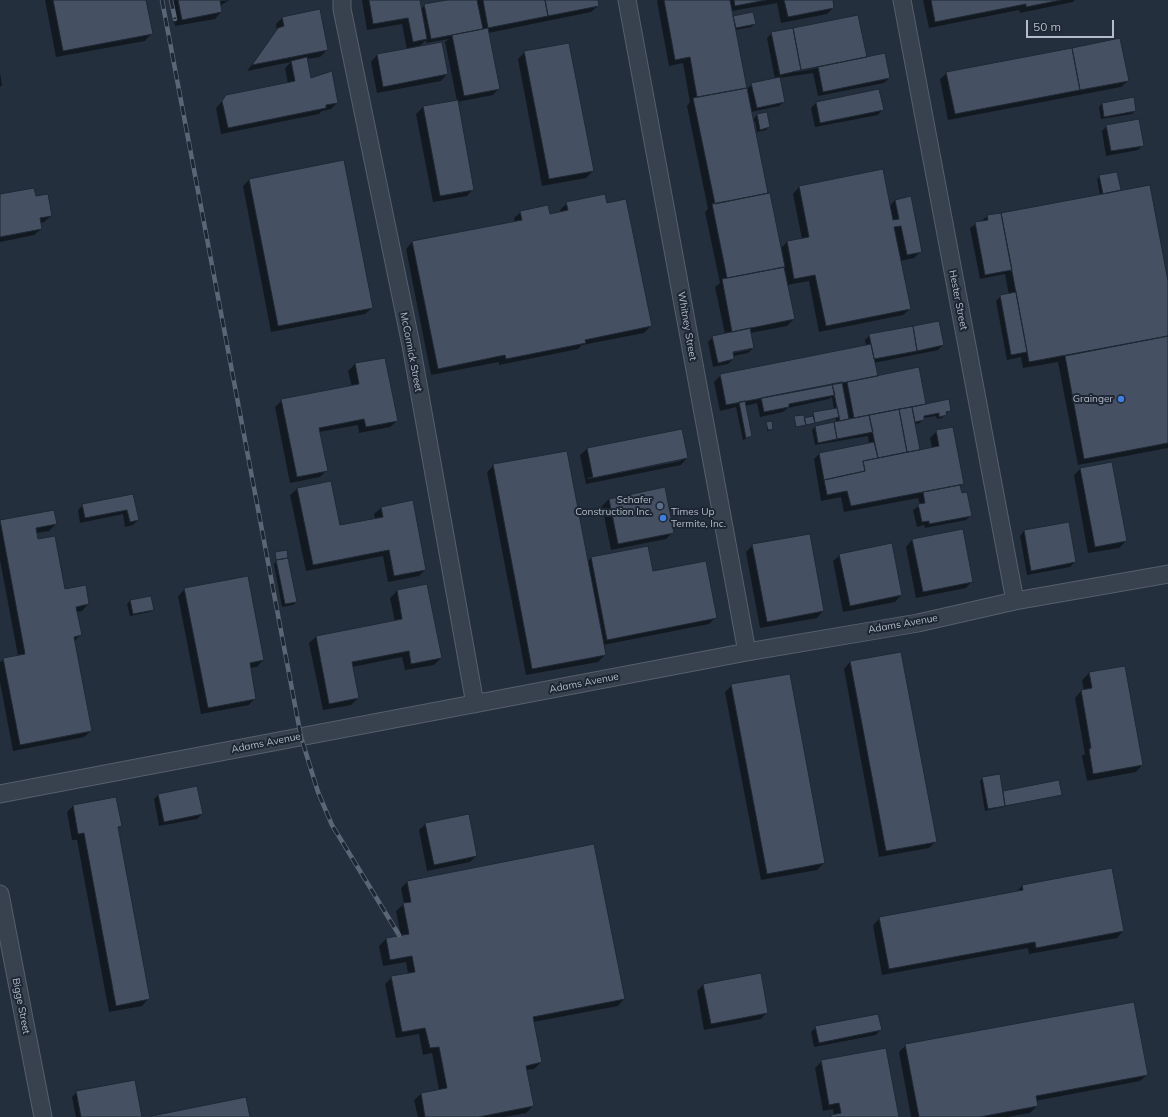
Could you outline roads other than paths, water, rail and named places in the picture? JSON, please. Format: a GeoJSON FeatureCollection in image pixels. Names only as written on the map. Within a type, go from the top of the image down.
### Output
{"type":"FeatureCollection","features":[{"type":"Feature","properties":{"kind":"street","name":"McCormick Street"},"geometry":{"type":"LineString","coordinates":[[342,0],[342,9],[411,345],[475,704]]}},
{"type":"Feature","properties":{"kind":"street","name":"Whitney Street"},"geometry":{"type":"LineString","coordinates":[[627,0],[747,652]]}},
{"type":"Feature","properties":{"kind":"street","name":"Hester Street"},"geometry":{"type":"LineString","coordinates":[[902,0],[1015,601]]}},
{"type":"Feature","properties":{"kind":"street","name":"Adams Avenue"},"geometry":{"type":"LineString","coordinates":[[0,794],[747,652],[918,623],[1015,601],[1168,574]]}},
{"type":"Feature","properties":{"kind":"street","name":"Bigge Street"},"geometry":{"type":"LineString","coordinates":[[0,894],[43,1117]]}},
{"type":"Feature","properties":{"kind":"railway"},"geometry":{"type":"LineString","coordinates":[[162,0],[301,737],[318,792],[332,825],[399,935]]}},
{"type":"Feature","properties":{"kind":"railway"},"geometry":{"type":"LineString","coordinates":[[171,0],[175,19]]}},
{"type":"Feature","properties":{"kind":"place","name":"Grainger"},"geometry":{"type":"Point","coordinates":[1121,399]}},
{"type":"Feature","properties":{"kind":"place","name":"Schafer Construction Inc."},"geometry":{"type":"Point","coordinates":[660,506]}},
{"type":"Feature","properties":{"kind":"place","name":"Times Up Termite, Inc."},"geometry":{"type":"Point","coordinates":[663,518]}}]}
